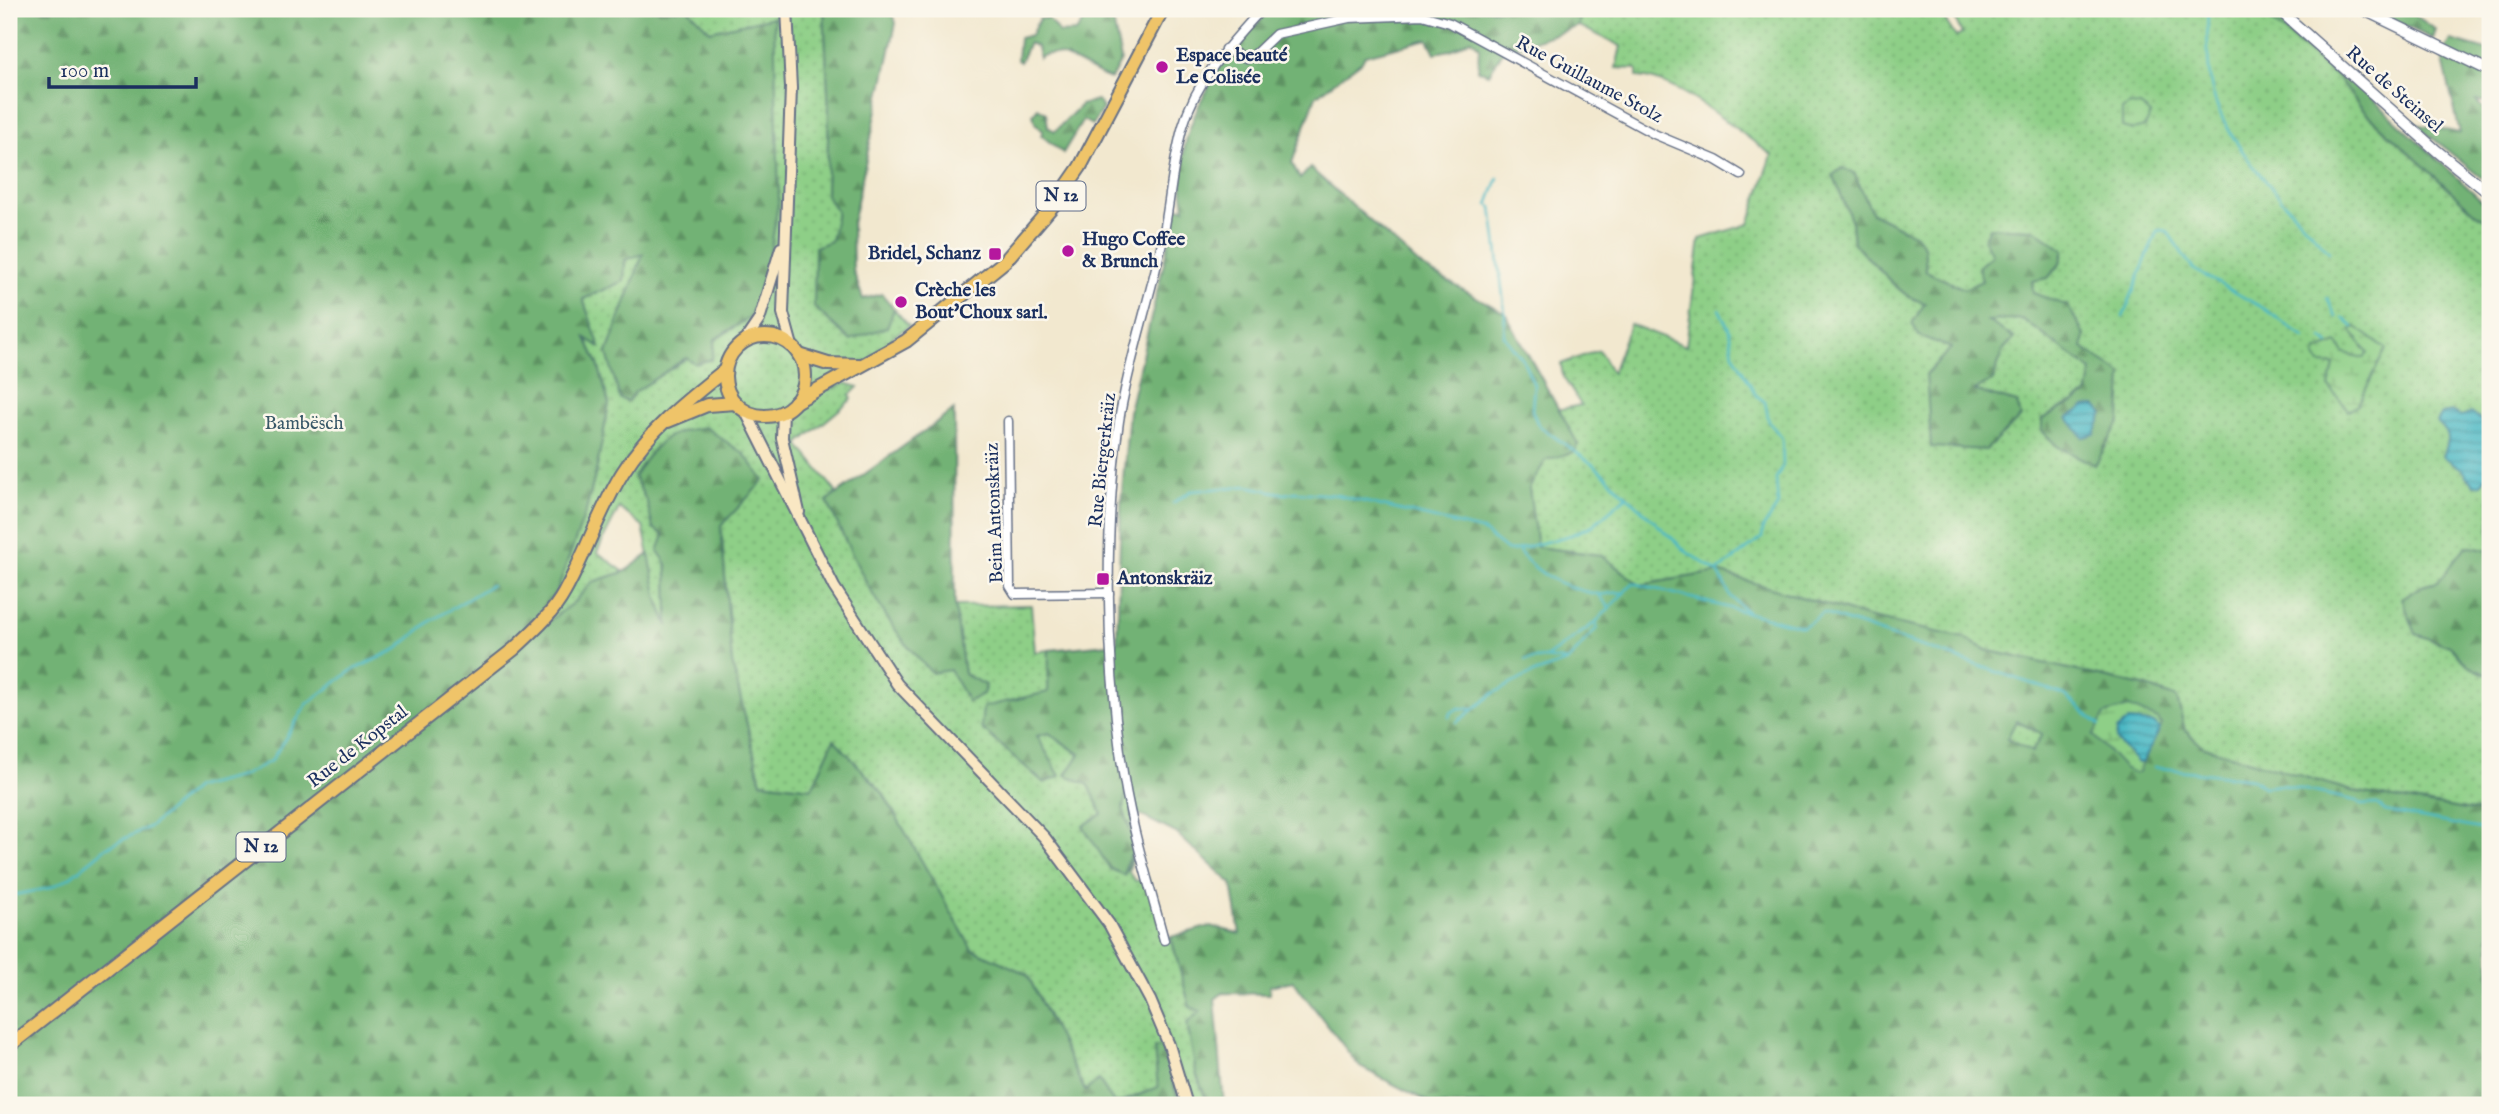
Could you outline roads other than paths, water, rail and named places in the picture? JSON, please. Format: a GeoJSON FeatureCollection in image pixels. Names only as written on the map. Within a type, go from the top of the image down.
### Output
{"type":"FeatureCollection","features":[{"type":"Feature","properties":{"kind":"main road"},"geometry":{"type":"LineString","coordinates":[[740,407],[764,416],[783,411],[795,402],[805,379],[783,313],[791,88],[787,9]]}},
{"type":"Feature","properties":{"kind":"main road","name":"N 12"},"geometry":{"type":"LineString","coordinates":[[795,402],[860,365],[884,355],[929,325],[1005,261],[1041,221],[1099,135],[1163,9]]}},
{"type":"Feature","properties":{"kind":"main road"},"geometry":{"type":"LineString","coordinates":[[785,235],[759,320],[728,359],[725,382],[762,439],[787,499],[854,620],[897,684],[1045,838],[1109,924],[1150,1000],[1169,1045],[1187,1105]]}},
{"type":"Feature","properties":{"kind":"main road"},"geometry":{"type":"LineString","coordinates":[[744,342],[763,336],[783,340],[795,351]]}},
{"type":"Feature","properties":{"kind":"main road","name":"N 12"},"geometry":{"type":"LineString","coordinates":[[795,351],[828,364],[860,365]]}},
{"type":"Feature","properties":{"kind":"main road","name":"Rue de Kopstal"},"geometry":{"type":"LineString","coordinates":[[9,1046],[514,649],[540,625],[563,595],[600,512],[624,471],[683,402],[725,370]]}},
{"type":"Feature","properties":{"kind":"main road","name":"Rue de Kopstal"},"geometry":{"type":"LineString","coordinates":[[664,422],[707,405],[740,407]]}},
{"type":"Feature","properties":{"kind":"main road"},"geometry":{"type":"LineString","coordinates":[[783,411],[782,438],[802,522]]}},
{"type":"Feature","properties":{"kind":"street","name":"Rue Biergerkräiz"},"geometry":{"type":"LineString","coordinates":[[1164,940],[1138,847],[1121,758],[1109,593],[1119,423],[1127,378],[1161,247],[1183,125],[1192,102],[1225,49],[1262,9]]}},
{"type":"Feature","properties":{"kind":"street","name":"Rue de Steinsel"},"geometry":{"type":"LineString","coordinates":[[2278,9],[2437,151],[2490,194]]}},
{"type":"Feature","properties":{"kind":"street"},"geometry":{"type":"LineString","coordinates":[[2362,9],[2490,71]]}},
{"type":"Feature","properties":{"kind":"street","name":"Rue Guillaume Stolz"},"geometry":{"type":"LineString","coordinates":[[1225,49],[1246,58],[1283,32],[1349,18],[1422,15],[1450,23],[1654,134],[1716,160],[1741,176]]}},
{"type":"Feature","properties":{"kind":"street","name":"Beim Antonskräiz"},"geometry":{"type":"LineString","coordinates":[[1008,421],[1010,586],[1015,594],[1109,593]]}},
{"type":"Feature","properties":{"kind":"water"},"geometry":{"type":"Polygon","coordinates":[[[2095,406],[2103,413],[2095,434],[2083,437],[2068,418],[2084,407],[2095,406]]]}},
{"type":"Feature","properties":{"kind":"water"},"geometry":{"type":"Polygon","coordinates":[[[2452,412],[2461,416],[2471,413],[2490,427],[2490,473],[2481,484],[2474,485],[2462,469],[2443,456],[2448,437],[2437,422],[2442,414],[2452,412]]]}},
{"type":"Feature","properties":{"kind":"water"},"geometry":{"type":"Polygon","coordinates":[[[2128,721],[2154,723],[2160,729],[2143,762],[2138,763],[2116,740],[2117,730],[2128,721]]]}},
{"type":"Feature","properties":{"kind":"waterway"},"geometry":{"type":"LineString","coordinates":[[2208,9],[2211,85],[2229,130],[2260,174],[2329,252]]}},
{"type":"Feature","properties":{"kind":"waterway"},"geometry":{"type":"LineString","coordinates":[[1498,178],[1488,205],[1492,207],[1505,313],[1504,336],[1523,360],[1534,385],[1532,410],[1538,425],[1595,466],[1688,553],[1718,572],[1731,597],[1747,612]]}},
{"type":"Feature","properties":{"kind":"waterway"},"geometry":{"type":"LineString","coordinates":[[2123,317],[2157,231],[2161,230],[2167,231],[2193,269],[2263,308],[2305,338]]}},
{"type":"Feature","properties":{"kind":"waterway"},"geometry":{"type":"LineString","coordinates":[[2327,298],[2336,317]]}},
{"type":"Feature","properties":{"kind":"waterway"},"geometry":{"type":"LineString","coordinates":[[1718,571],[1762,538],[1763,528],[1778,505],[1776,479],[1783,465],[1782,438],[1769,422],[1765,402],[1756,395],[1733,353],[1729,329],[1719,309]]}},
{"type":"Feature","properties":{"kind":"waterway"},"geometry":{"type":"LineString","coordinates":[[2343,318],[2353,327]]}},
{"type":"Feature","properties":{"kind":"waterway"},"geometry":{"type":"LineString","coordinates":[[2322,338],[2329,344]]}},
{"type":"Feature","properties":{"kind":"waterway"},"geometry":{"type":"LineString","coordinates":[[1173,503],[1191,491],[1247,486],[1285,494],[1295,492],[1337,495],[1481,530],[1506,550],[1512,551],[1571,535],[1593,525],[1627,496]]}},
{"type":"Feature","properties":{"kind":"waterway"},"geometry":{"type":"LineString","coordinates":[[1518,550],[1543,574],[1575,589],[1597,594],[1624,593]]}},
{"type":"Feature","properties":{"kind":"waterway"},"geometry":{"type":"LineString","coordinates":[[1525,660],[1546,658],[1596,622],[1633,583],[1803,627],[1823,613],[2065,695],[2099,725]]}},
{"type":"Feature","properties":{"kind":"waterway"},"geometry":{"type":"LineString","coordinates":[[9,893],[14,895],[50,888],[69,878],[107,847],[151,826],[195,788],[242,776],[271,761],[307,704],[351,671],[397,649],[431,621],[491,585]]}},
{"type":"Feature","properties":{"kind":"waterway"},"geometry":{"type":"LineString","coordinates":[[1599,595],[1609,607]]}},
{"type":"Feature","properties":{"kind":"waterway"},"geometry":{"type":"LineString","coordinates":[[1457,722],[1494,693],[1527,676],[1568,661],[1597,628],[1596,622]]}},
{"type":"Feature","properties":{"kind":"waterway"},"geometry":{"type":"LineString","coordinates":[[1546,658],[1567,661]]}},
{"type":"Feature","properties":{"kind":"waterway"},"geometry":{"type":"LineString","coordinates":[[1449,717],[1450,713],[1459,708],[1472,709]]}},
{"type":"Feature","properties":{"kind":"waterway"},"geometry":{"type":"LineString","coordinates":[[2154,767],[2253,779],[2264,787],[2282,785],[2357,801],[2361,805],[2377,804],[2385,811],[2490,831]]}},
{"type":"Feature","properties":{"kind":"place","name":"Espace beauté Le Colisée"},"geometry":{"type":"Point","coordinates":[1162,67]}},
{"type":"Feature","properties":{"kind":"place","name":"Hugo Coffee & Brunch"},"geometry":{"type":"Point","coordinates":[1068,251]}},
{"type":"Feature","properties":{"kind":"place","name":"Bridel, Schanz"},"geometry":{"type":"Point","coordinates":[995,254]}},
{"type":"Feature","properties":{"kind":"place","name":"Crèche les Bout'Choux sarl."},"geometry":{"type":"Point","coordinates":[901,302]}},
{"type":"Feature","properties":{"kind":"place","name":"Antonskräiz"},"geometry":{"type":"Point","coordinates":[1103,579]}},
{"type":"Feature","properties":{"kind":"park label","name":"Bambësch"},"geometry":{"type":"Point","coordinates":[304,424]}}]}
